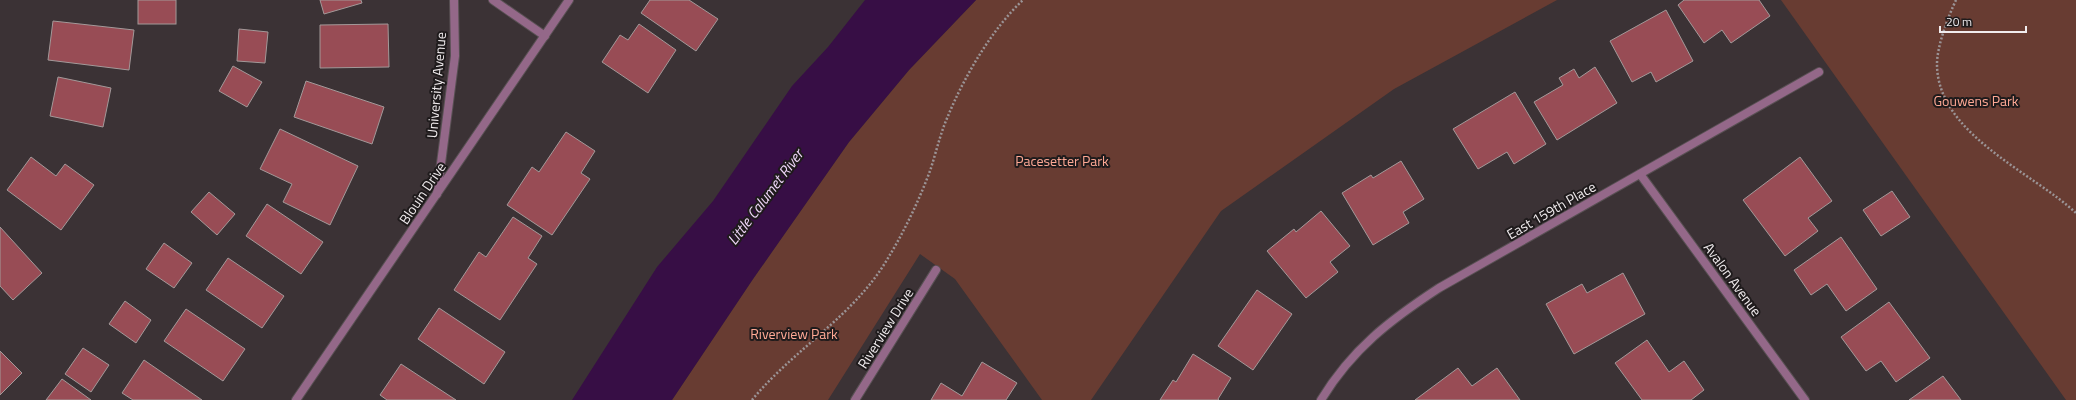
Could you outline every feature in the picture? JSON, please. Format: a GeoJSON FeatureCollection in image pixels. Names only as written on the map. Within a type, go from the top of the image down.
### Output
{"type":"FeatureCollection","features":[{"type":"Feature","properties":{"kind":"street","name":"University Avenue"},"geometry":{"type":"LineString","coordinates":[[436,196],[455,56],[454,0]]}},
{"type":"Feature","properties":{"kind":"street"},"geometry":{"type":"LineString","coordinates":[[493,0],[544,36]]}},
{"type":"Feature","properties":{"kind":"street","name":"Blouin Drive"},"geometry":{"type":"LineString","coordinates":[[296,400],[569,0]]}},
{"type":"Feature","properties":{"kind":"street","name":"East 159th Place"},"geometry":{"type":"LineString","coordinates":[[1321,400],[1334,378],[1364,344],[1398,315],[1439,288],[1819,72]]}},
{"type":"Feature","properties":{"kind":"street","name":"Avalon Avenue"},"geometry":{"type":"LineString","coordinates":[[1640,174],[1805,400]]}},
{"type":"Feature","properties":{"kind":"street","name":"Riverview Drive"},"geometry":{"type":"LineString","coordinates":[[855,400],[936,270]]}},
{"type":"Feature","properties":{"kind":"path"},"geometry":{"type":"LineString","coordinates":[[752,400],[790,360],[835,321],[862,293],[884,265],[908,224],[930,171],[948,116],[968,76],[988,42],[1023,0]]}},
{"type":"Feature","properties":{"kind":"path"},"geometry":{"type":"LineString","coordinates":[[1956,0],[1942,38],[1937,63],[1940,85],[1953,112],[1971,134],[2076,213]]}},
{"type":"Feature","properties":{"kind":"green space","name":"Pacesetter Park"},"geometry":{"type":"Polygon","coordinates":[[[976,0],[1557,0],[1394,89],[1221,211],[1091,400],[1042,400],[955,279],[920,254],[828,400],[672,400],[753,279],[849,142],[909,70],[976,0]]]}},
{"type":"Feature","properties":{"kind":"green space","name":"Gouwens Park"},"geometry":{"type":"Polygon","coordinates":[[[1781,0],[2076,0],[2076,400],[2066,400],[1781,0]]]}},
{"type":"Feature","properties":{"kind":"water","name":"Little Calumet River"},"geometry":{"type":"Polygon","coordinates":[[[865,0],[976,0],[909,70],[849,142],[753,279],[672,400],[572,400],[657,267],[713,201],[792,86],[828,47],[865,0]]]}},
{"type":"Feature","properties":{"kind":"building"},"geometry":{"type":"Polygon","coordinates":[[[138,0],[176,0],[176,24],[138,24],[138,0]]]}},
{"type":"Feature","properties":{"kind":"building"},"geometry":{"type":"Polygon","coordinates":[[[320,0],[361,0],[362,3],[324,14],[320,0]]]}},
{"type":"Feature","properties":{"kind":"building"},"geometry":{"type":"Polygon","coordinates":[[[650,0],[689,0],[718,19],[696,51],[641,13],[650,0]]]}},
{"type":"Feature","properties":{"kind":"building"},"geometry":{"type":"Polygon","coordinates":[[[1684,0],[1759,0],[1770,16],[1731,43],[1722,30],[1704,43],[1678,5],[1684,0]]]}},
{"type":"Feature","properties":{"kind":"building"},"geometry":{"type":"Polygon","coordinates":[[[1666,10],[1693,61],[1656,82],[1651,72],[1632,82],[1610,41],[1666,10]]]}},
{"type":"Feature","properties":{"kind":"building"},"geometry":{"type":"Polygon","coordinates":[[[53,21],[134,30],[129,70],[48,60],[53,21]]]}},
{"type":"Feature","properties":{"kind":"building"},"geometry":{"type":"Polygon","coordinates":[[[388,24],[389,67],[320,68],[320,25],[388,24]]]}},
{"type":"Feature","properties":{"kind":"building"},"geometry":{"type":"Polygon","coordinates":[[[639,24],[676,50],[648,93],[602,62],[620,35],[628,40],[639,24]]]}},
{"type":"Feature","properties":{"kind":"building"},"geometry":{"type":"Polygon","coordinates":[[[239,29],[268,32],[265,63],[237,61],[239,29]]]}},
{"type":"Feature","properties":{"kind":"building"},"geometry":{"type":"Polygon","coordinates":[[[233,66],[262,82],[247,107],[219,91],[233,66]]]}},
{"type":"Feature","properties":{"kind":"building"},"geometry":{"type":"Polygon","coordinates":[[[1595,67],[1617,103],[1557,140],[1534,102],[1563,85],[1559,78],[1574,69],[1579,78],[1595,67]]]}},
{"type":"Feature","properties":{"kind":"building"},"geometry":{"type":"Polygon","coordinates":[[[58,77],[111,88],[103,127],[50,116],[58,77]]]}},
{"type":"Feature","properties":{"kind":"building"},"geometry":{"type":"Polygon","coordinates":[[[306,81],[384,107],[372,144],[294,117],[306,81]]]}},
{"type":"Feature","properties":{"kind":"building"},"geometry":{"type":"Polygon","coordinates":[[[1515,92],[1546,144],[1514,164],[1507,152],[1478,169],[1453,129],[1515,92]]]}},
{"type":"Feature","properties":{"kind":"building"},"geometry":{"type":"Polygon","coordinates":[[[280,129],[358,166],[330,225],[283,202],[292,184],[260,169],[280,129]]]}},
{"type":"Feature","properties":{"kind":"building"},"geometry":{"type":"Polygon","coordinates":[[[566,132],[595,151],[581,173],[590,179],[552,235],[507,205],[532,167],[539,172],[566,132]]]}},
{"type":"Feature","properties":{"kind":"building"},"geometry":{"type":"Polygon","coordinates":[[[31,157],[56,176],[65,164],[94,185],[61,230],[7,190],[31,157]]]}},
{"type":"Feature","properties":{"kind":"building"},"geometry":{"type":"Polygon","coordinates":[[[1800,157],[1832,201],[1808,218],[1818,231],[1785,256],[1743,200],[1800,157]]]}},
{"type":"Feature","properties":{"kind":"building"},"geometry":{"type":"Polygon","coordinates":[[[1401,161],[1424,199],[1403,212],[1409,223],[1373,245],[1342,193],[1371,175],[1373,178],[1401,161]]]}},
{"type":"Feature","properties":{"kind":"building"},"geometry":{"type":"Polygon","coordinates":[[[1892,191],[1910,217],[1881,236],[1863,210],[1892,191]]]}},
{"type":"Feature","properties":{"kind":"building"},"geometry":{"type":"Polygon","coordinates":[[[209,192],[235,214],[217,235],[191,212],[209,192]]]}},
{"type":"Feature","properties":{"kind":"building"},"geometry":{"type":"Polygon","coordinates":[[[267,204],[323,242],[301,274],[246,236],[267,204]]]}},
{"type":"Feature","properties":{"kind":"building"},"geometry":{"type":"Polygon","coordinates":[[[1321,211],[1350,246],[1330,262],[1338,272],[1306,298],[1267,251],[1294,229],[1296,232],[1321,211]]]}},
{"type":"Feature","properties":{"kind":"building"},"geometry":{"type":"Polygon","coordinates":[[[513,217],[542,236],[528,258],[537,264],[500,320],[454,290],[479,252],[486,257],[513,217]]]}},
{"type":"Feature","properties":{"kind":"building"},"geometry":{"type":"Polygon","coordinates":[[[0,227],[42,273],[13,300],[0,286],[0,227]]]}},
{"type":"Feature","properties":{"kind":"building"},"geometry":{"type":"Polygon","coordinates":[[[1841,237],[1877,289],[1846,311],[1827,284],[1811,295],[1794,270],[1841,237]]]}},
{"type":"Feature","properties":{"kind":"building"},"geometry":{"type":"Polygon","coordinates":[[[164,243],[192,263],[174,288],[146,269],[164,243]]]}},
{"type":"Feature","properties":{"kind":"building"},"geometry":{"type":"Polygon","coordinates":[[[228,258],[284,296],[262,328],[206,290],[228,258]]]}},
{"type":"Feature","properties":{"kind":"building"},"geometry":{"type":"Polygon","coordinates":[[[1623,273],[1645,314],[1574,354],[1546,304],[1582,284],[1587,293],[1623,273]]]}},
{"type":"Feature","properties":{"kind":"building"},"geometry":{"type":"Polygon","coordinates":[[[1257,290],[1292,314],[1253,370],[1218,346],[1257,290]]]}},
{"type":"Feature","properties":{"kind":"building"},"geometry":{"type":"Polygon","coordinates":[[[125,301],[151,320],[136,343],[109,324],[125,301]]]}},
{"type":"Feature","properties":{"kind":"building"},"geometry":{"type":"Polygon","coordinates":[[[1889,302],[1930,358],[1896,382],[1881,361],[1866,371],[1841,337],[1889,302]]]}},
{"type":"Feature","properties":{"kind":"building"},"geometry":{"type":"Polygon","coordinates":[[[439,308],[505,352],[484,384],[418,339],[439,308]]]}},
{"type":"Feature","properties":{"kind":"building"},"geometry":{"type":"Polygon","coordinates":[[[186,309],[245,349],[223,381],[164,341],[186,309]]]}},
{"type":"Feature","properties":{"kind":"building"},"geometry":{"type":"Polygon","coordinates":[[[1647,340],[1669,372],[1684,361],[1704,390],[1691,400],[1642,400],[1615,363],[1647,340]]]}},
{"type":"Feature","properties":{"kind":"building"},"geometry":{"type":"Polygon","coordinates":[[[83,348],[109,365],[91,392],[65,374],[83,348]]]}},
{"type":"Feature","properties":{"kind":"building"},"geometry":{"type":"Polygon","coordinates":[[[0,351],[22,373],[0,395],[0,351]]]}},
{"type":"Feature","properties":{"kind":"building"},"geometry":{"type":"Polygon","coordinates":[[[1193,354],[1231,378],[1218,399],[1219,400],[1160,400],[1173,380],[1176,382],[1193,354]]]}},
{"type":"Feature","properties":{"kind":"building"},"geometry":{"type":"Polygon","coordinates":[[[144,360],[202,400],[133,400],[122,393],[144,360]]]}},
{"type":"Feature","properties":{"kind":"building"},"geometry":{"type":"Polygon","coordinates":[[[982,362],[1017,383],[1006,400],[931,400],[941,383],[962,396],[982,362]]]}},
{"type":"Feature","properties":{"kind":"building"},"geometry":{"type":"Polygon","coordinates":[[[401,364],[456,400],[387,400],[380,395],[401,364]]]}},
{"type":"Feature","properties":{"kind":"building"},"geometry":{"type":"Polygon","coordinates":[[[1458,368],[1472,386],[1497,368],[1520,400],[1415,400],[1458,368]]]}},
{"type":"Feature","properties":{"kind":"building"},"geometry":{"type":"Polygon","coordinates":[[[1943,376],[1961,400],[1909,400],[1943,376]]]}},
{"type":"Feature","properties":{"kind":"building"},"geometry":{"type":"Polygon","coordinates":[[[62,379],[91,400],[46,400],[62,379]]]}},
{"type":"Feature","properties":{"kind":"park label","name":"Riverview Park"},"geometry":{"type":"Point","coordinates":[794,333]}}]}
